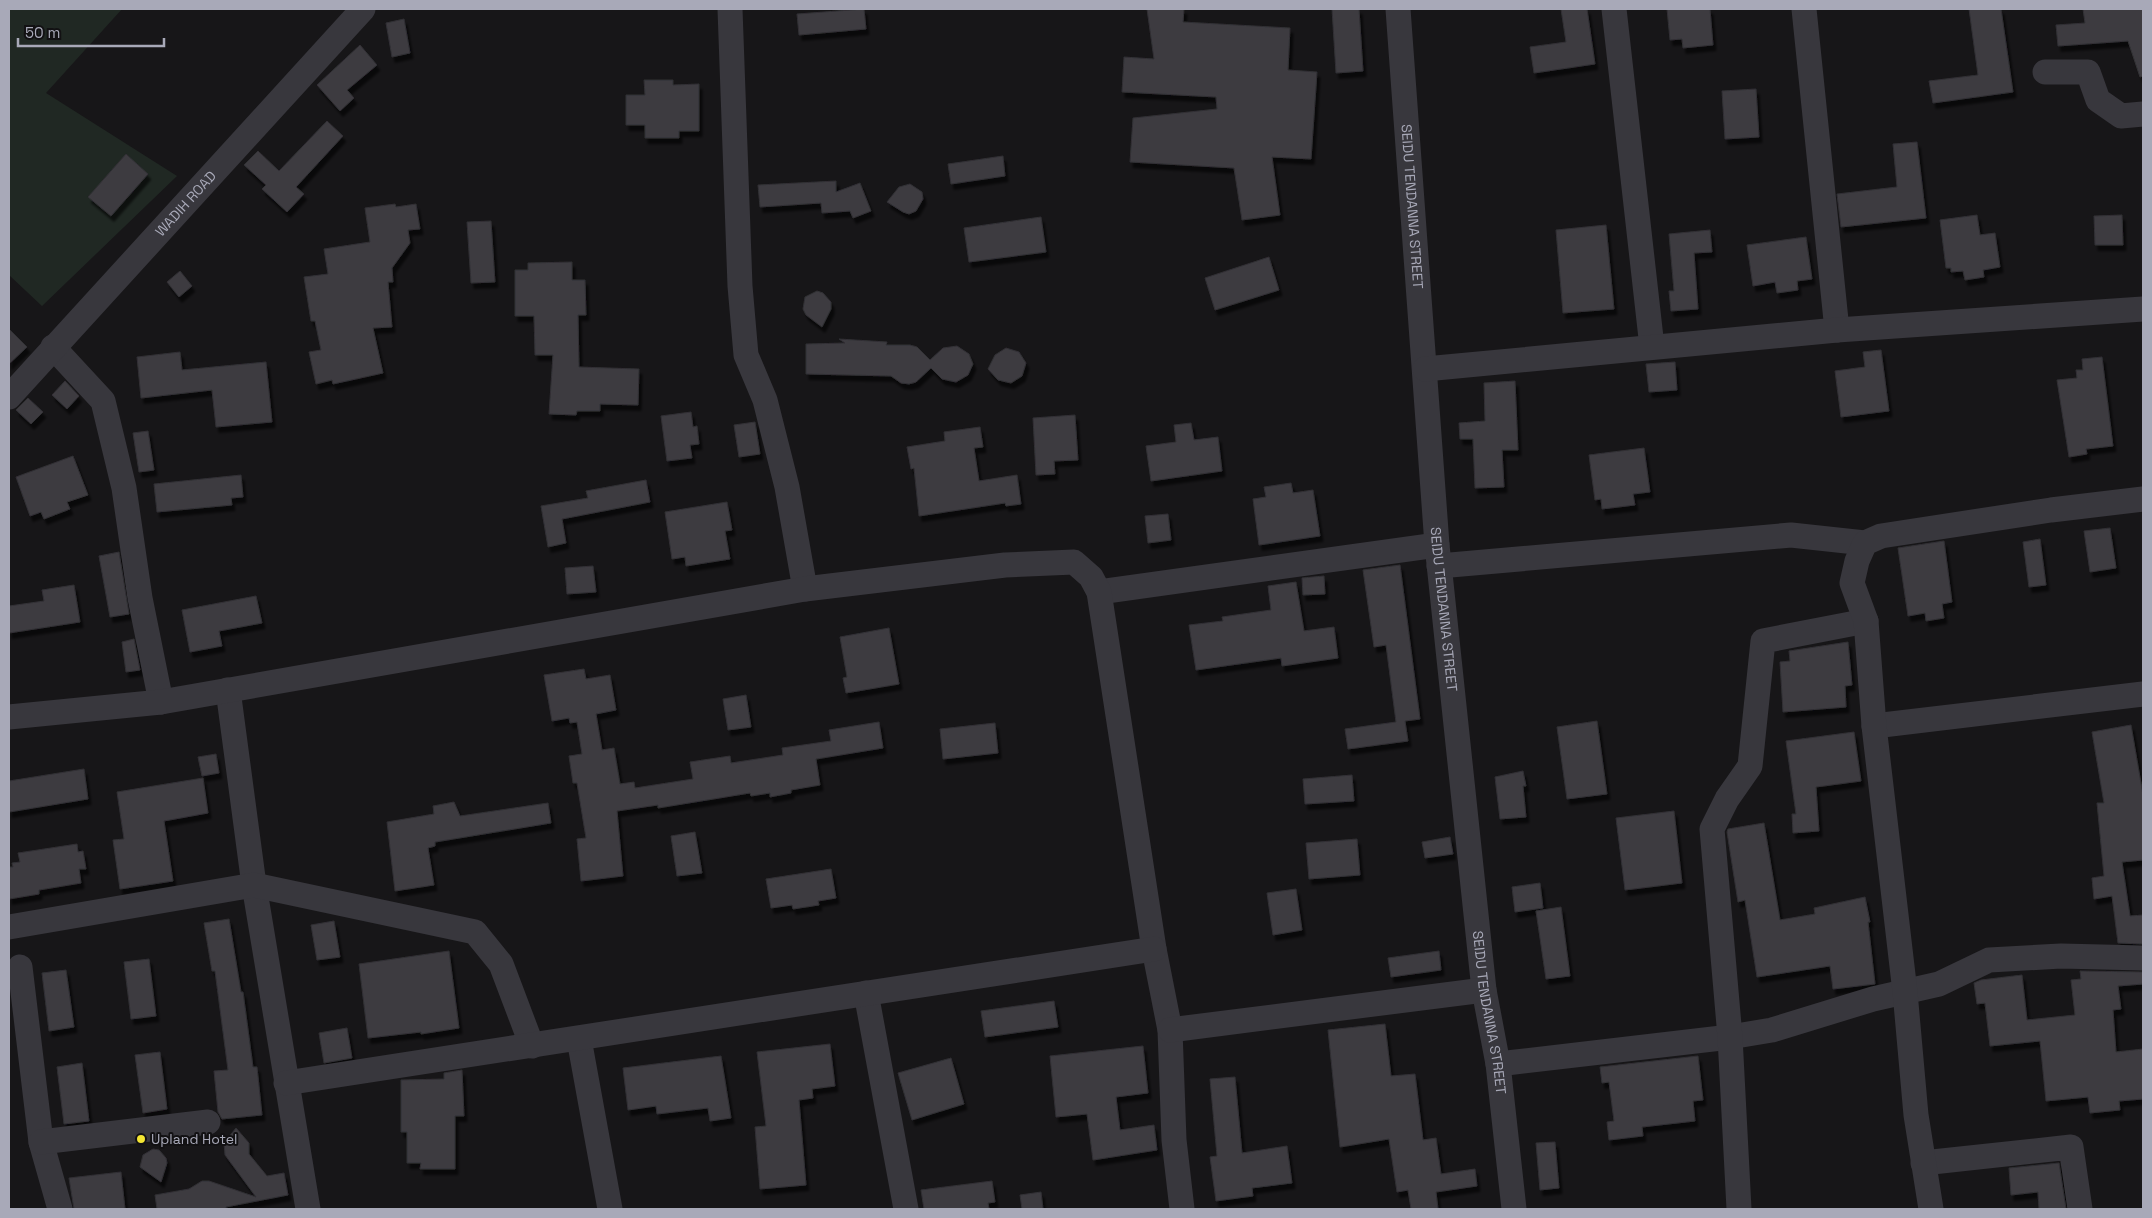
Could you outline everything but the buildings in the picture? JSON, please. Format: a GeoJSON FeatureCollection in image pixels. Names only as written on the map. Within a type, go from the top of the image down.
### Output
{"type":"FeatureCollection","features":[{"type":"Feature","properties":{"kind":"street","name":"WADIH ROAD"},"geometry":{"type":"LineString","coordinates":[[9,397],[363,9]]}},
{"type":"Feature","properties":{"kind":"street"},"geometry":{"type":"LineString","coordinates":[[730,9],[740,286],[746,355],[765,400],[787,487],[805,589]]}},
{"type":"Feature","properties":{"kind":"street","name":"SEIDU TENDANNA STREET"},"geometry":{"type":"LineString","coordinates":[[1398,9],[1438,555],[1484,990],[1498,1064],[1514,1209]]}},
{"type":"Feature","properties":{"kind":"street"},"geometry":{"type":"LineString","coordinates":[[1614,9],[1652,347]]}},
{"type":"Feature","properties":{"kind":"street"},"geometry":{"type":"LineString","coordinates":[[1804,9],[1837,330]]}},
{"type":"Feature","properties":{"kind":"street"},"geometry":{"type":"LineString","coordinates":[[2045,72],[2088,72],[2098,100],[2121,116],[2143,114]]}},
{"type":"Feature","properties":{"kind":"street"},"geometry":{"type":"LineString","coordinates":[[1424,369],[1837,330],[2143,310]]}},
{"type":"Feature","properties":{"kind":"street"},"geometry":{"type":"LineString","coordinates":[[53,347],[103,401],[124,488],[140,598],[161,702]]}},
{"type":"Feature","properties":{"kind":"street"},"geometry":{"type":"LineString","coordinates":[[1099,592],[1438,555],[1791,535],[1865,543],[1881,536],[2051,510],[2143,499]]}},
{"type":"Feature","properties":{"kind":"street"},"geometry":{"type":"LineString","coordinates":[[1865,543],[1856,561],[1852,583],[1866,622],[1874,726],[1906,992],[1916,1115],[1931,1209]]}},
{"type":"Feature","properties":{"kind":"street"},"geometry":{"type":"LineString","coordinates":[[9,716],[161,702],[805,589],[1053,561],[1074,562],[1091,577],[1099,592],[1154,949],[1170,1030],[1174,1140],[1182,1209]]}},
{"type":"Feature","properties":{"kind":"street"},"geometry":{"type":"LineString","coordinates":[[1739,1209],[1730,1037],[1712,829],[1722,807],[1750,766],[1763,641],[1866,622]]}},
{"type":"Feature","properties":{"kind":"street"},"geometry":{"type":"LineString","coordinates":[[228,690],[254,885],[308,1209]]}},
{"type":"Feature","properties":{"kind":"street"},"geometry":{"type":"LineString","coordinates":[[1874,726],[2143,694]]}},
{"type":"Feature","properties":{"kind":"street"},"geometry":{"type":"LineString","coordinates":[[9,927],[254,885],[475,932],[501,964],[532,1046]]}},
{"type":"Feature","properties":{"kind":"street"},"geometry":{"type":"LineString","coordinates":[[286,1082],[579,1039],[866,992],[1154,949]]}},
{"type":"Feature","properties":{"kind":"street"},"geometry":{"type":"LineString","coordinates":[[1498,1064],[1730,1037],[1772,1030],[1873,999],[1939,984],[1989,960],[2061,956],[2143,958]]}},
{"type":"Feature","properties":{"kind":"street"},"geometry":{"type":"LineString","coordinates":[[20,968],[41,1142],[60,1209]]}},
{"type":"Feature","properties":{"kind":"street"},"geometry":{"type":"LineString","coordinates":[[1170,1030],[1484,990]]}},
{"type":"Feature","properties":{"kind":"street"},"geometry":{"type":"LineString","coordinates":[[866,992],[906,1209]]}},
{"type":"Feature","properties":{"kind":"street"},"geometry":{"type":"LineString","coordinates":[[579,1039],[610,1209]]}},
{"type":"Feature","properties":{"kind":"street"},"geometry":{"type":"LineString","coordinates":[[41,1142],[208,1122]]}},
{"type":"Feature","properties":{"kind":"street"},"geometry":{"type":"LineString","coordinates":[[1923,1163],[2071,1147],[2080,1209]]}},
{"type":"Feature","properties":{"kind":"shaded area"},"geometry":{"type":"Polygon","coordinates":[[[9,9],[122,9],[46,93],[177,176],[42,306],[9,275],[9,9]]]}},
{"type":"Feature","properties":{"kind":"place","name":"Upland Hotel"},"geometry":{"type":"Point","coordinates":[141,1139]}}]}
